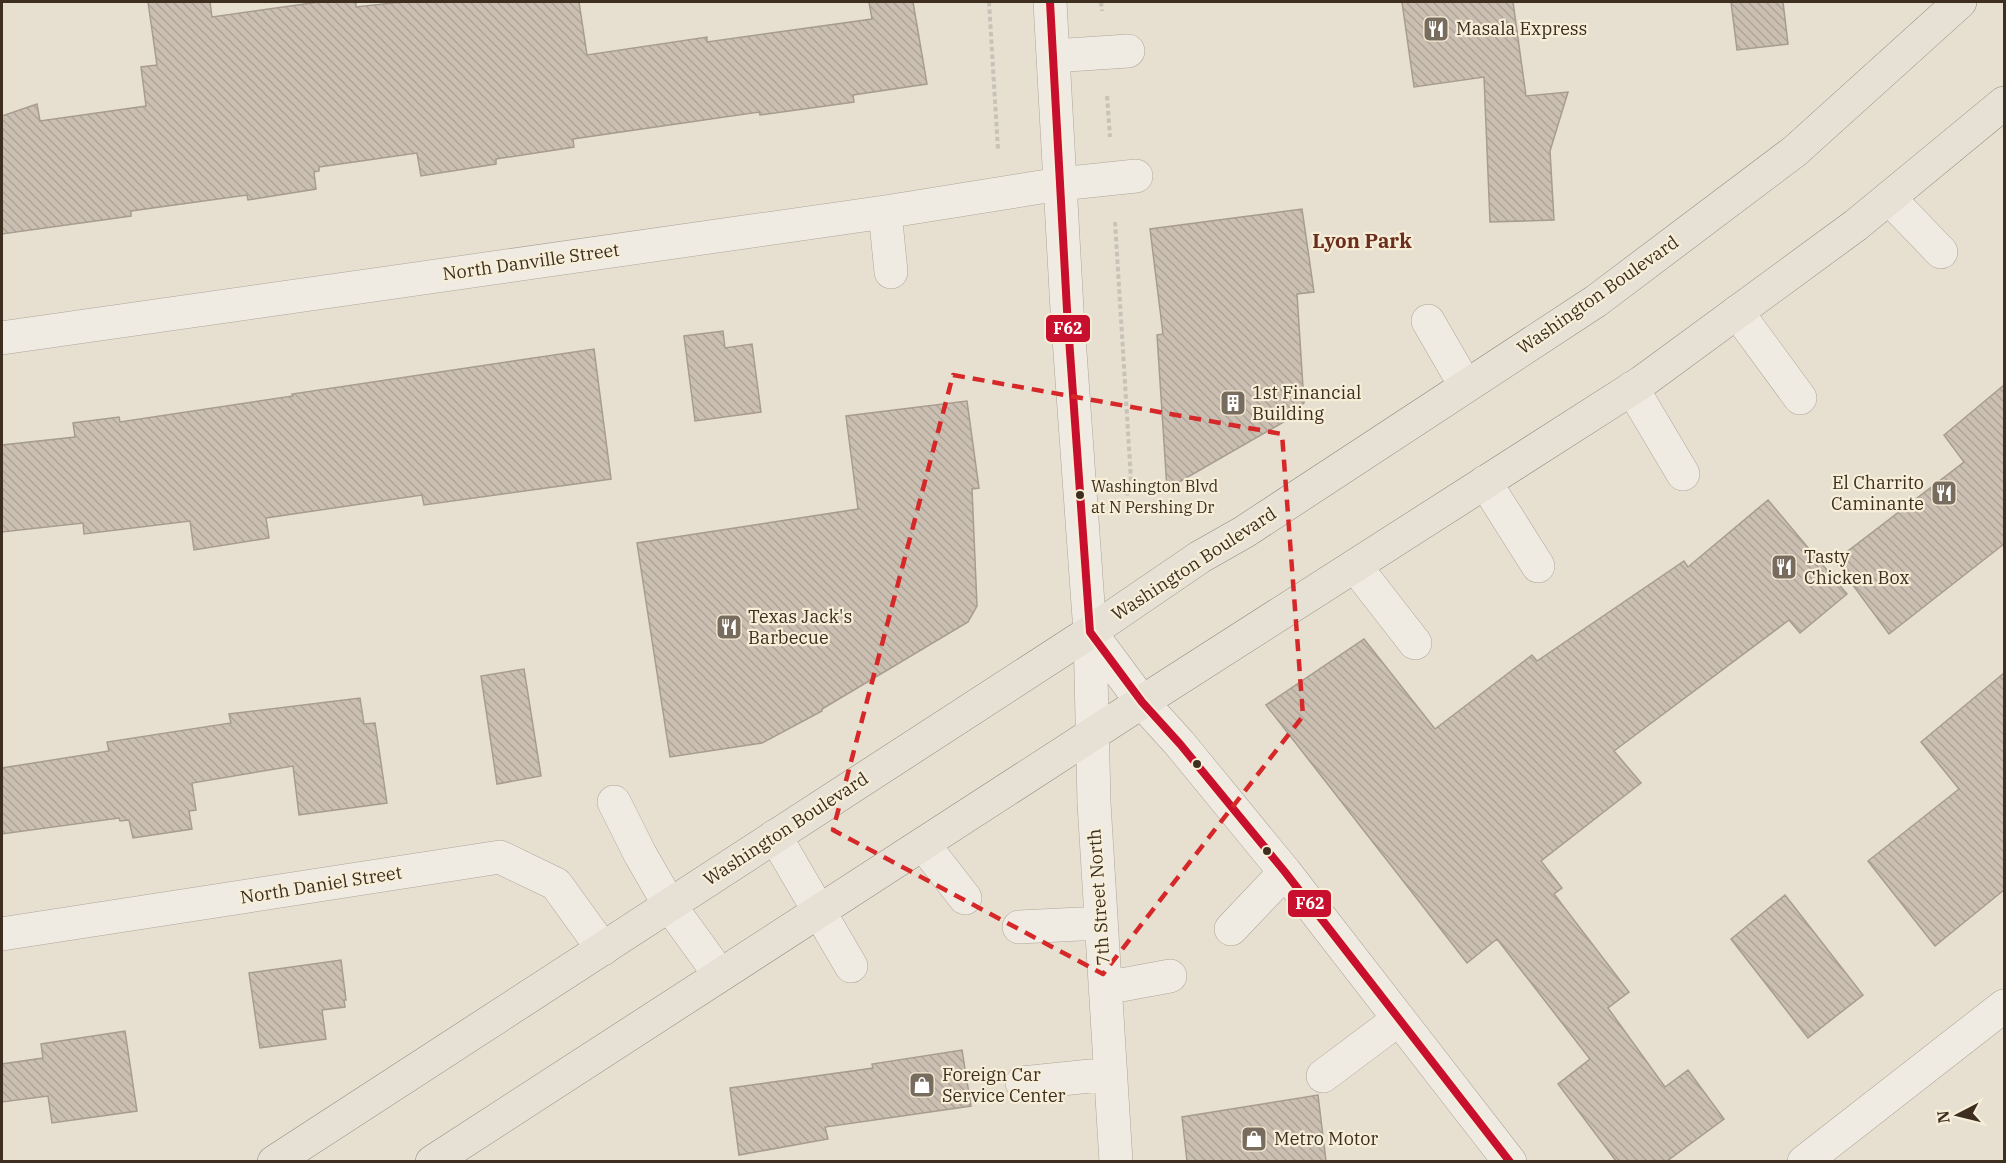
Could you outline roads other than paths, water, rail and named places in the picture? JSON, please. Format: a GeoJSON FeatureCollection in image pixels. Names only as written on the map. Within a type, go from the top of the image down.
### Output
{"type":"FeatureCollection","features":[{"type":"Feature","properties":{"kind":"main road","name":"Washington Boulevard"},"geometry":{"type":"LineString","coordinates":[[274,1161],[1596,301],[1795,151],[1960,2]]}},
{"type":"Feature","properties":{"kind":"main road"},"geometry":{"type":"LineString","coordinates":[[432,1161],[1632,388],[1857,225],[2004,103]]}},
{"type":"Feature","properties":{"kind":"street","name":"7th Street North"},"geometry":{"type":"LineString","coordinates":[[1050,2],[1090,632],[1091,735],[1116,1161]]}},
{"type":"Feature","properties":{"kind":"street"},"geometry":{"type":"LineString","coordinates":[[1053,56],[1116,52]]}},
{"type":"Feature","properties":{"kind":"street","name":"North Danville Street"},"geometry":{"type":"LineString","coordinates":[[2,338],[885,212],[1060,184],[1124,177]]}},
{"type":"Feature","properties":{"kind":"street"},"geometry":{"type":"LineString","coordinates":[[1889,198],[1941,252]]}},
{"type":"Feature","properties":{"kind":"street"},"geometry":{"type":"LineString","coordinates":[[885,212],[891,272]]}},
{"type":"Feature","properties":{"kind":"street"},"geometry":{"type":"LineString","coordinates":[[1737,312],[1800,398]]}},
{"type":"Feature","properties":{"kind":"street"},"geometry":{"type":"LineString","coordinates":[[1428,321],[1466,386]]}},
{"type":"Feature","properties":{"kind":"street"},"geometry":{"type":"LineString","coordinates":[[1632,388],[1683,474]]}},
{"type":"Feature","properties":{"kind":"street"},"geometry":{"type":"LineString","coordinates":[[1485,483],[1538,566]]}},
{"type":"Feature","properties":{"kind":"street"},"geometry":{"type":"LineString","coordinates":[[1355,566],[1415,643]]}},
{"type":"Feature","properties":{"kind":"street"},"geometry":{"type":"LineString","coordinates":[[1090,632],[1142,702],[1180,744],[1285,873],[1510,1161]]}},
{"type":"Feature","properties":{"kind":"street"},"geometry":{"type":"LineString","coordinates":[[614,802],[669,906],[720,975]]}},
{"type":"Feature","properties":{"kind":"street"},"geometry":{"type":"LineString","coordinates":[[775,836],[851,966]]}},
{"type":"Feature","properties":{"kind":"street"},"geometry":{"type":"LineString","coordinates":[[923,844],[965,898]]}},
{"type":"Feature","properties":{"kind":"street","name":"North Daniel Street"},"geometry":{"type":"LineString","coordinates":[[2,934],[500,857],[556,884],[603,949]]}},
{"type":"Feature","properties":{"kind":"street"},"geometry":{"type":"LineString","coordinates":[[1231,929],[1285,873]]}},
{"type":"Feature","properties":{"kind":"street"},"geometry":{"type":"LineString","coordinates":[[1019,927],[1101,922]]}},
{"type":"Feature","properties":{"kind":"street"},"geometry":{"type":"LineString","coordinates":[[1105,988],[1170,976]]}},
{"type":"Feature","properties":{"kind":"street"},"geometry":{"type":"LineString","coordinates":[[1804,1161],[2004,1006]]}},
{"type":"Feature","properties":{"kind":"street"},"geometry":{"type":"LineString","coordinates":[[1323,1076],[1399,1019]]}},
{"type":"Feature","properties":{"kind":"street"},"geometry":{"type":"LineString","coordinates":[[1022,1083],[1110,1074]]}},
{"type":"Feature","properties":{"kind":"place","name":"Masala Express"},"geometry":{"type":"Point","coordinates":[1436,29]}},
{"type":"Feature","properties":{"kind":"place","name":"1st Financial Building"},"geometry":{"type":"Point","coordinates":[1233,403]}},
{"type":"Feature","properties":{"kind":"place","name":"El Charrito Caminante"},"geometry":{"type":"Point","coordinates":[1944,493]}},
{"type":"Feature","properties":{"kind":"place","name":"Washington Blvd at N Pershing Dr"},"geometry":{"type":"Point","coordinates":[1080,495]}},
{"type":"Feature","properties":{"kind":"place","name":"Tasty Chicken Box"},"geometry":{"type":"Point","coordinates":[1784,567]}},
{"type":"Feature","properties":{"kind":"place","name":"Texas Jack's Barbecue"},"geometry":{"type":"Point","coordinates":[729,627]}},
{"type":"Feature","properties":{"kind":"place","name":"Foreign Car Service Center"},"geometry":{"type":"Point","coordinates":[922,1085]}},
{"type":"Feature","properties":{"kind":"place","name":"Metro Motor"},"geometry":{"type":"Point","coordinates":[1254,1139]}},
{"type":"Feature","properties":{"kind":"district","name":"Lyon Park"},"geometry":{"type":"Point","coordinates":[1362,241]}}]}
